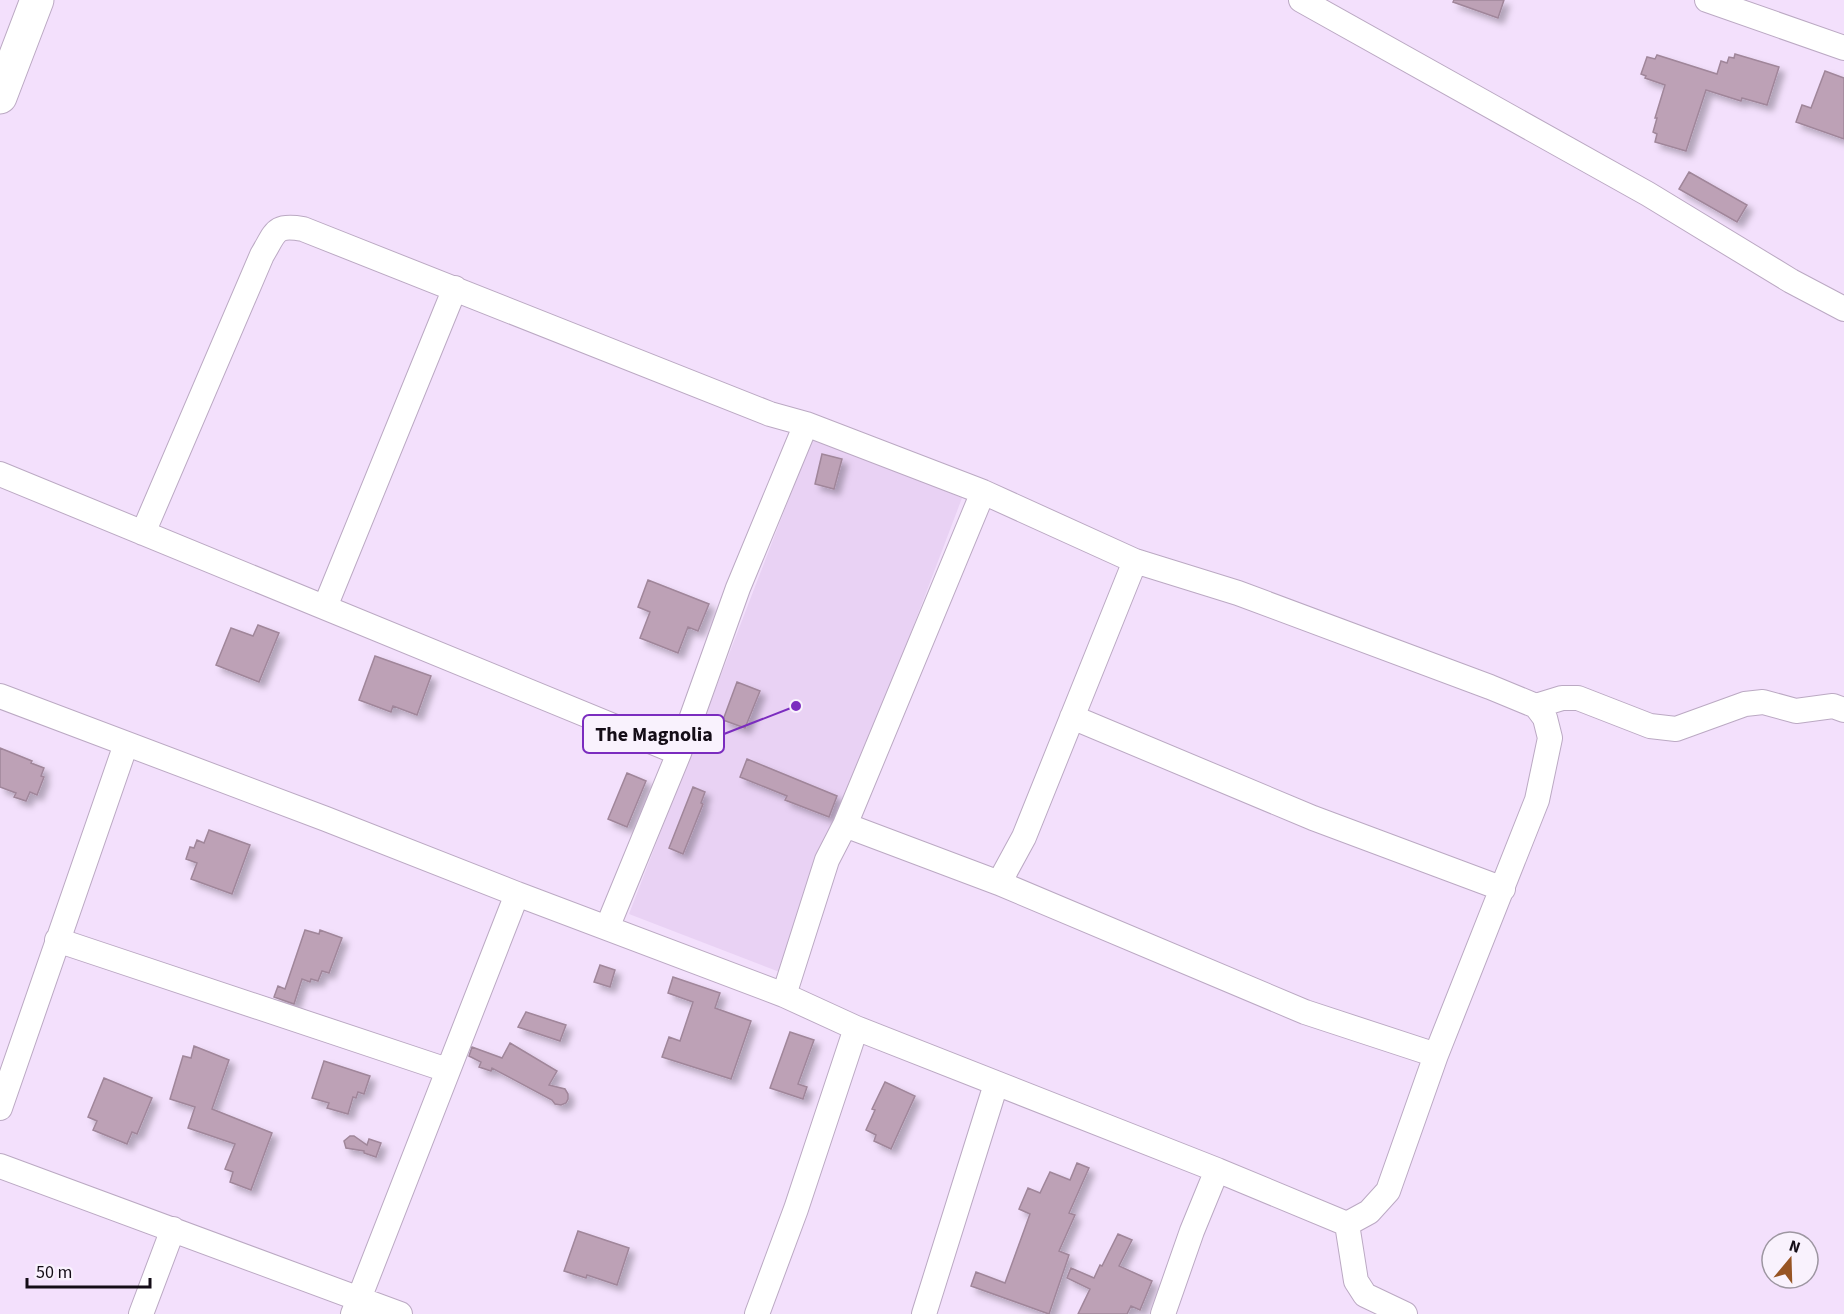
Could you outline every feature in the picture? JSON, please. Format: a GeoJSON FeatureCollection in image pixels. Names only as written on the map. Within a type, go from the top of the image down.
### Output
{"type":"FeatureCollection","features":[{"type":"Feature","properties":{"kind":"highway"},"geometry":{"type":"LineString","coordinates":[[2,85],[37,0]]}},
{"type":"Feature","properties":{"kind":"street"},"geometry":{"type":"LineString","coordinates":[[1301,0],[1648,195],[1791,281],[1844,309]]}},
{"type":"Feature","properties":{"kind":"street"},"geometry":{"type":"LineString","coordinates":[[1707,0],[1844,48]]}},
{"type":"Feature","properties":{"kind":"street"},"geometry":{"type":"LineString","coordinates":[[143,532],[262,255],[276,231],[285,226],[303,228],[770,414],[806,424],[983,492],[1135,561],[1239,593],[1536,706],[1545,718],[1550,738],[1537,800],[1436,1055],[1388,1191],[1369,1212],[1347,1224]]}},
{"type":"Feature","properties":{"kind":"street"},"geometry":{"type":"LineString","coordinates":[[326,607],[455,288]]}},
{"type":"Feature","properties":{"kind":"street"},"geometry":{"type":"LineString","coordinates":[[607,928],[679,753],[738,588],[806,424]]}},
{"type":"Feature","properties":{"kind":"street"},"geometry":{"type":"LineString","coordinates":[[0,474],[679,753]]}},
{"type":"Feature","properties":{"kind":"street"},"geometry":{"type":"LineString","coordinates":[[784,995],[827,860],[845,825],[983,492]]}},
{"type":"Feature","properties":{"kind":"street"},"geometry":{"type":"LineString","coordinates":[[999,883],[1024,837],[1135,561]]}},
{"type":"Feature","properties":{"kind":"street"},"geometry":{"type":"LineString","coordinates":[[0,696],[784,995],[856,1028],[1218,1170],[1347,1224]]}},
{"type":"Feature","properties":{"kind":"street"},"geometry":{"type":"LineString","coordinates":[[1536,706],[1562,698],[1578,698],[1650,726],[1676,729],[1745,704],[1763,702],[1796,711],[1833,706],[1844,710]]}},
{"type":"Feature","properties":{"kind":"street"},"geometry":{"type":"LineString","coordinates":[[1072,717],[1313,818],[1503,889]]}},
{"type":"Feature","properties":{"kind":"street"},"geometry":{"type":"LineString","coordinates":[[0,1108],[126,744]]}},
{"type":"Feature","properties":{"kind":"street"},"geometry":{"type":"LineString","coordinates":[[845,825],[999,883],[1305,1012],[1436,1055]]}},
{"type":"Feature","properties":{"kind":"street"},"geometry":{"type":"LineString","coordinates":[[356,1306],[517,894]]}},
{"type":"Feature","properties":{"kind":"street"},"geometry":{"type":"LineString","coordinates":[[57,940],[447,1070]]}},
{"type":"Feature","properties":{"kind":"street"},"geometry":{"type":"LineString","coordinates":[[757,1314],[796,1209],[856,1028]]}},
{"type":"Feature","properties":{"kind":"street"},"geometry":{"type":"LineString","coordinates":[[924,1314],[996,1083]]}},
{"type":"Feature","properties":{"kind":"street"},"geometry":{"type":"LineString","coordinates":[[0,1166],[173,1229],[356,1306],[400,1314]]}},
{"type":"Feature","properties":{"kind":"street"},"geometry":{"type":"LineString","coordinates":[[1163,1314],[1192,1231],[1218,1170]]}},
{"type":"Feature","properties":{"kind":"street"},"geometry":{"type":"LineString","coordinates":[[1347,1224],[1356,1281],[1365,1294],[1405,1314]]}},
{"type":"Feature","properties":{"kind":"street"},"geometry":{"type":"LineString","coordinates":[[141,1314],[173,1229]]}},
{"type":"Feature","properties":{"kind":"shaded area"},"geometry":{"type":"Polygon","coordinates":[[[813,436],[962,498],[782,973],[629,914],[813,436]]]}},
{"type":"Feature","properties":{"kind":"building"},"geometry":{"type":"Polygon","coordinates":[[[1454,0],[1504,0],[1498,18],[1453,2],[1454,0]]]}},
{"type":"Feature","properties":{"kind":"building"},"geometry":{"type":"Polygon","coordinates":[[[1735,54],[1779,67],[1767,105],[1742,98],[1741,101],[1706,90],[1686,151],[1655,142],[1657,134],[1653,132],[1657,118],[1655,118],[1665,85],[1645,78],[1646,76],[1641,74],[1647,57],[1655,59],[1657,55],[1717,74],[1721,61],[1727,63],[1729,57],[1734,58],[1735,54]]]}},
{"type":"Feature","properties":{"kind":"building"},"geometry":{"type":"Polygon","coordinates":[[[1825,71],[1844,78],[1844,139],[1796,122],[1802,105],[1811,108],[1825,71]]]}},
{"type":"Feature","properties":{"kind":"building"},"geometry":{"type":"Polygon","coordinates":[[[1689,172],[1747,205],[1737,222],[1679,189],[1689,172]]]}},
{"type":"Feature","properties":{"kind":"building"},"geometry":{"type":"Polygon","coordinates":[[[822,454],[842,459],[834,489],[815,484],[822,454]]]}},
{"type":"Feature","properties":{"kind":"building"},"geometry":{"type":"Polygon","coordinates":[[[648,580],[709,604],[698,631],[688,627],[678,653],[640,638],[650,612],[638,607],[648,580]]]}},
{"type":"Feature","properties":{"kind":"building"},"geometry":{"type":"Polygon","coordinates":[[[258,625],[279,633],[259,682],[216,665],[231,628],[253,636],[258,625]]]}},
{"type":"Feature","properties":{"kind":"building"},"geometry":{"type":"Polygon","coordinates":[[[375,656],[431,676],[417,715],[393,706],[391,712],[359,700],[375,656]]]}},
{"type":"Feature","properties":{"kind":"building"},"geometry":{"type":"Polygon","coordinates":[[[737,682],[760,691],[745,728],[723,720],[737,682]]]}},
{"type":"Feature","properties":{"kind":"building"},"geometry":{"type":"Polygon","coordinates":[[[0,748],[44,768],[41,776],[44,777],[37,795],[30,792],[26,801],[14,797],[16,793],[0,787],[0,748]]]}},
{"type":"Feature","properties":{"kind":"building"},"geometry":{"type":"Polygon","coordinates":[[[747,759],[837,796],[829,817],[785,800],[787,796],[740,777],[747,759]]]}},
{"type":"Feature","properties":{"kind":"building"},"geometry":{"type":"Polygon","coordinates":[[[627,773],[646,781],[627,827],[608,819],[627,773]]]}},
{"type":"Feature","properties":{"kind":"building"},"geometry":{"type":"Polygon","coordinates":[[[693,787],[705,792],[701,803],[703,804],[683,854],[669,848],[693,787]]]}},
{"type":"Feature","properties":{"kind":"building"},"geometry":{"type":"Polygon","coordinates":[[[209,830],[250,845],[232,894],[191,879],[197,863],[186,859],[190,847],[194,848],[197,840],[204,843],[209,830]]]}},
{"type":"Feature","properties":{"kind":"building"},"geometry":{"type":"Polygon","coordinates":[[[305,930],[319,934],[320,930],[342,938],[329,973],[322,971],[318,981],[311,979],[310,982],[302,979],[294,1004],[274,997],[278,986],[285,989],[305,930]]]}},
{"type":"Feature","properties":{"kind":"building"},"geometry":{"type":"Polygon","coordinates":[[[600,965],[615,970],[610,987],[594,982],[600,965]]]}},
{"type":"Feature","properties":{"kind":"building"},"geometry":{"type":"Polygon","coordinates":[[[673,977],[720,993],[715,1008],[751,1021],[731,1079],[662,1057],[669,1037],[680,1041],[693,1002],[668,993],[673,977]]]}},
{"type":"Feature","properties":{"kind":"building"},"geometry":{"type":"Polygon","coordinates":[[[526,1012],[566,1025],[560,1041],[518,1027],[526,1012]]]}},
{"type":"Feature","properties":{"kind":"building"},"geometry":{"type":"Polygon","coordinates":[[[790,1032],[814,1040],[798,1084],[807,1087],[803,1099],[770,1088],[790,1032]]]}},
{"type":"Feature","properties":{"kind":"building"},"geometry":{"type":"Polygon","coordinates":[[[510,1043],[557,1071],[549,1085],[565,1089],[568,1094],[566,1103],[555,1104],[552,1100],[492,1068],[491,1071],[479,1067],[481,1062],[469,1056],[472,1047],[502,1058],[510,1043]]]}},
{"type":"Feature","properties":{"kind":"building"},"geometry":{"type":"Polygon","coordinates":[[[194,1046],[229,1060],[212,1109],[272,1133],[251,1190],[230,1182],[233,1172],[225,1169],[235,1144],[188,1128],[195,1107],[170,1099],[183,1056],[191,1058],[194,1046]]]}},
{"type":"Feature","properties":{"kind":"building"},"geometry":{"type":"Polygon","coordinates":[[[324,1061],[370,1076],[364,1094],[358,1092],[356,1098],[353,1097],[348,1114],[327,1108],[329,1103],[312,1098],[324,1061]]]}},
{"type":"Feature","properties":{"kind":"building"},"geometry":{"type":"Polygon","coordinates":[[[104,1078],[152,1098],[137,1134],[132,1132],[127,1144],[93,1130],[97,1121],[88,1117],[104,1078]]]}},
{"type":"Feature","properties":{"kind":"building"},"geometry":{"type":"Polygon","coordinates":[[[885,1082],[915,1096],[891,1149],[874,1141],[876,1135],[866,1130],[875,1110],[872,1109],[885,1082]]]}},
{"type":"Feature","properties":{"kind":"building"},"geometry":{"type":"Polygon","coordinates":[[[354,1136],[367,1145],[369,1139],[381,1143],[376,1157],[364,1151],[346,1148],[344,1141],[354,1136]]]}},
{"type":"Feature","properties":{"kind":"building"},"geometry":{"type":"Polygon","coordinates":[[[1077,1163],[1089,1168],[1069,1213],[1075,1215],[1059,1251],[1069,1255],[1049,1314],[971,1286],[976,1272],[1005,1283],[1030,1214],[1019,1209],[1028,1188],[1040,1193],[1050,1172],[1070,1180],[1077,1163]]]}},
{"type":"Feature","properties":{"kind":"building"},"geometry":{"type":"Polygon","coordinates":[[[578,1231],[629,1248],[617,1285],[587,1275],[586,1278],[564,1271],[578,1231]]]}},
{"type":"Feature","properties":{"kind":"building"},"geometry":{"type":"Polygon","coordinates":[[[1118,1234],[1132,1240],[1119,1266],[1152,1281],[1140,1310],[1131,1306],[1127,1314],[1078,1314],[1090,1289],[1067,1278],[1071,1268],[1094,1278],[1118,1234]]]}},
{"type":"Feature","properties":{"kind":"place","name":"The Magnolia"},"geometry":{"type":"Point","coordinates":[796,706]}}]}
